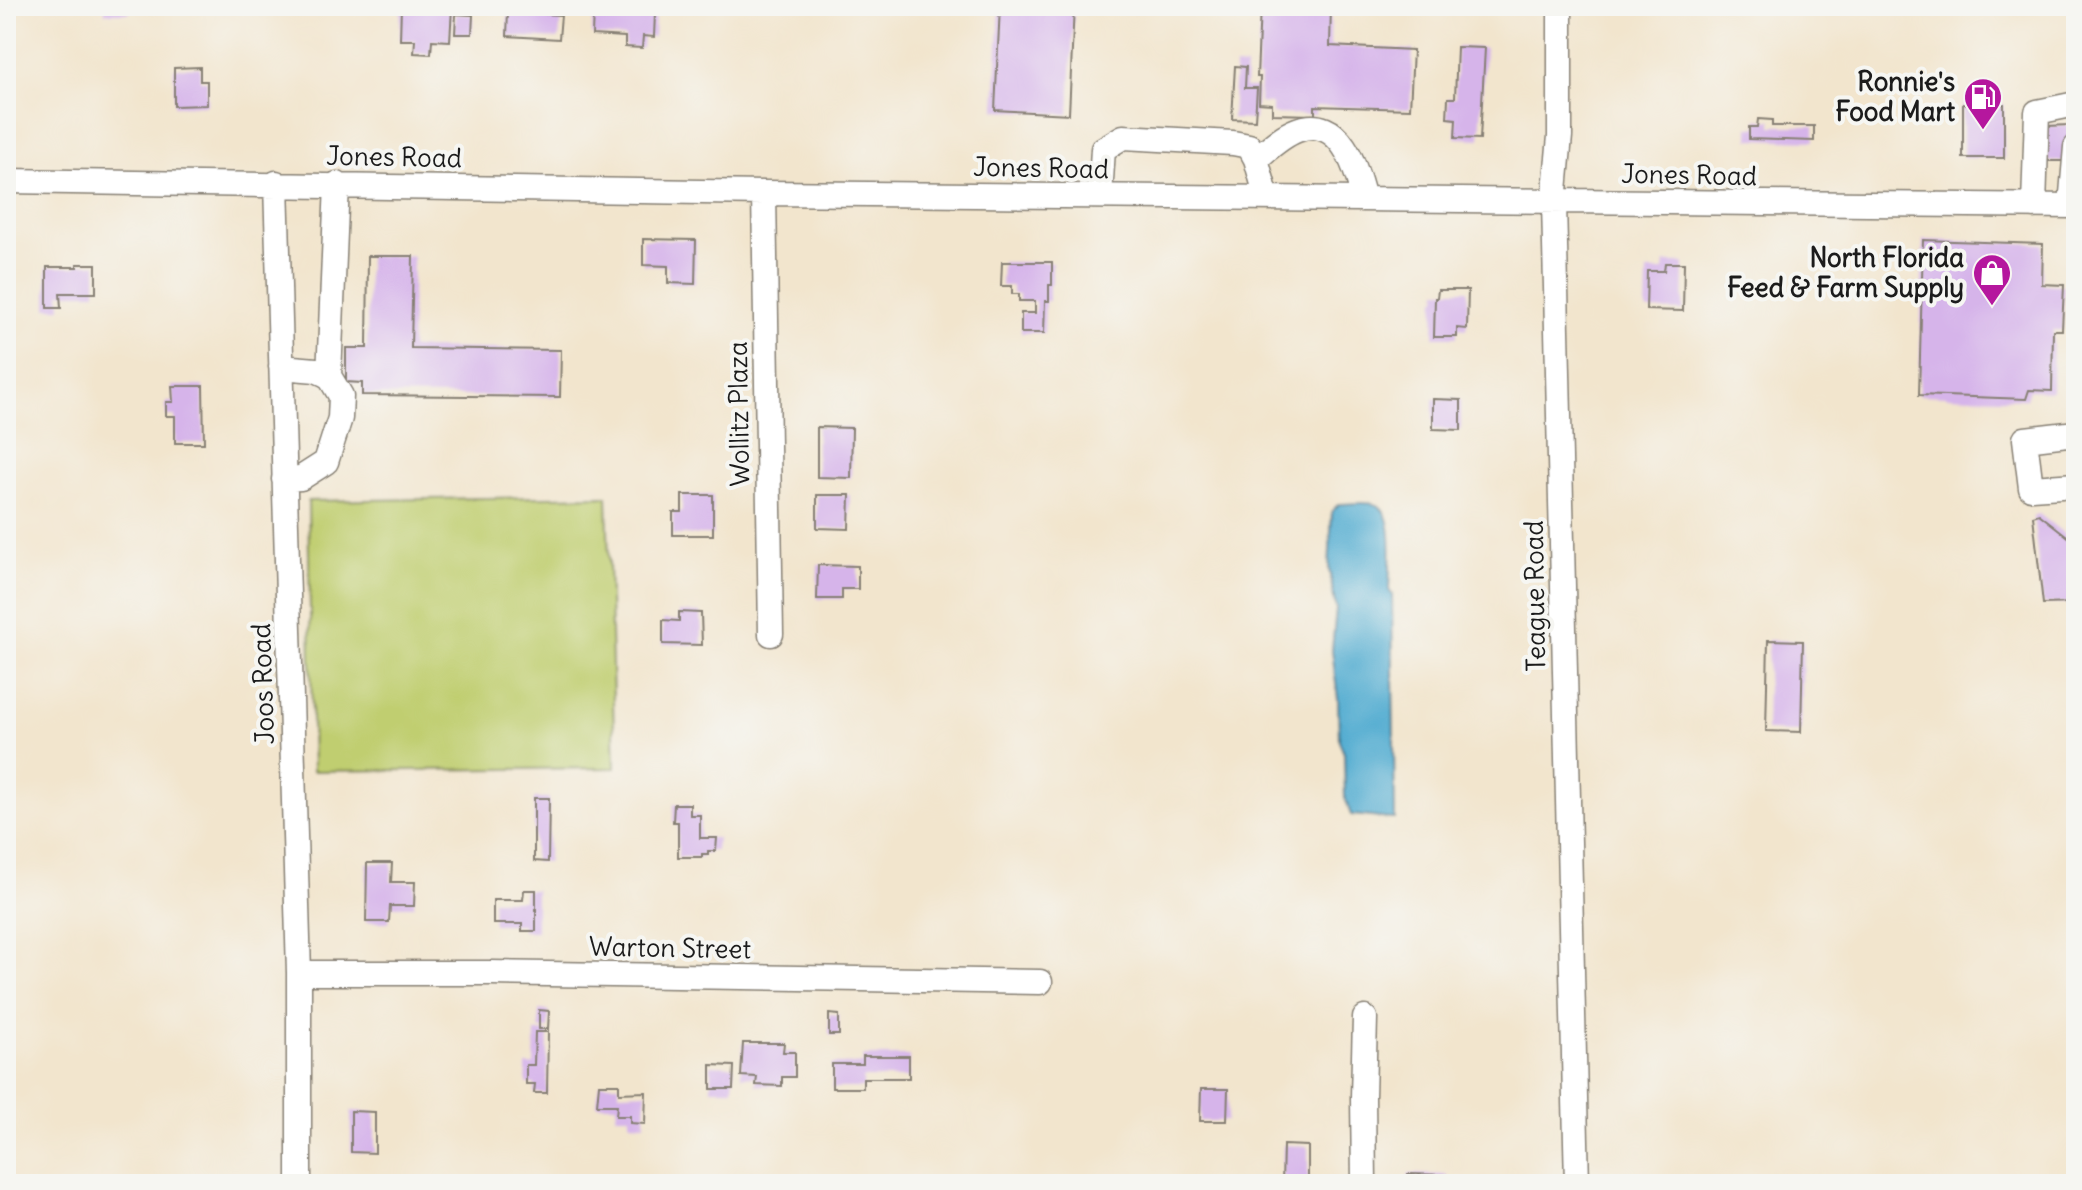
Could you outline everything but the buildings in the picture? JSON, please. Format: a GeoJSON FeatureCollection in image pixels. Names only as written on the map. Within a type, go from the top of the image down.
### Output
{"type":"FeatureCollection","features":[{"type":"Feature","properties":{"kind":"street","name":"Teague Road"},"geometry":{"type":"LineString","coordinates":[[1560,6],[1560,136],[1554,202],[1577,1184]]}},
{"type":"Feature","properties":{"kind":"street"},"geometry":{"type":"LineString","coordinates":[[2034,206],[2037,112],[2076,104]]}},
{"type":"Feature","properties":{"kind":"street"},"geometry":{"type":"LineString","coordinates":[[1256,159],[1297,130],[1314,127],[1333,133],[1354,161],[1364,199]]}},
{"type":"Feature","properties":{"kind":"street"},"geometry":{"type":"LineString","coordinates":[[1100,196],[1103,149],[1123,137],[1249,146],[1267,198]]}},
{"type":"Feature","properties":{"kind":"street"},"geometry":{"type":"LineString","coordinates":[[2074,206],[2076,147]]}},
{"type":"Feature","properties":{"kind":"street"},"geometry":{"type":"LineString","coordinates":[[2035,174],[2073,177]]}},
{"type":"Feature","properties":{"kind":"street","name":"Jones Road"},"geometry":{"type":"LineString","coordinates":[[6,181],[764,193],[2074,206]]}},
{"type":"Feature","properties":{"kind":"street","name":"Joos Road"},"geometry":{"type":"LineString","coordinates":[[276,183],[299,973],[299,1184]]}},
{"type":"Feature","properties":{"kind":"street"},"geometry":{"type":"LineString","coordinates":[[284,479],[301,478],[326,462],[340,418],[341,396],[329,376],[337,184]]}},
{"type":"Feature","properties":{"kind":"street","name":"Wollitz Plaza"},"geometry":{"type":"LineString","coordinates":[[764,193],[771,634]]}},
{"type":"Feature","properties":{"kind":"street"},"geometry":{"type":"LineString","coordinates":[[281,367],[316,370],[329,376]]}},
{"type":"Feature","properties":{"kind":"street"},"geometry":{"type":"LineString","coordinates":[[2076,433],[2025,439],[2031,488],[2076,487]]}},
{"type":"Feature","properties":{"kind":"street","name":"Warton Street"},"geometry":{"type":"LineString","coordinates":[[299,973],[1040,982]]}},
{"type":"Feature","properties":{"kind":"street"},"geometry":{"type":"LineString","coordinates":[[1364,1184],[1365,1018]]}},
{"type":"Feature","properties":{"kind":"green space"},"geometry":{"type":"Polygon","coordinates":[[[607,496],[615,768],[313,771],[308,501],[607,496]]]}},
{"type":"Feature","properties":{"kind":"water"},"geometry":{"type":"Polygon","coordinates":[[[1339,504],[1377,505],[1383,510],[1390,531],[1395,819],[1351,815],[1345,798],[1344,753],[1339,741],[1332,650],[1336,609],[1329,569],[1332,511],[1339,504]]]}},
{"type":"Feature","properties":{"kind":"place","name":"Ronnie's Food Mart"},"geometry":{"type":"Point","coordinates":[1983,131]}},
{"type":"Feature","properties":{"kind":"place","name":"North Florida Feed & Farm Supply"},"geometry":{"type":"Point","coordinates":[1992,307]}}]}
